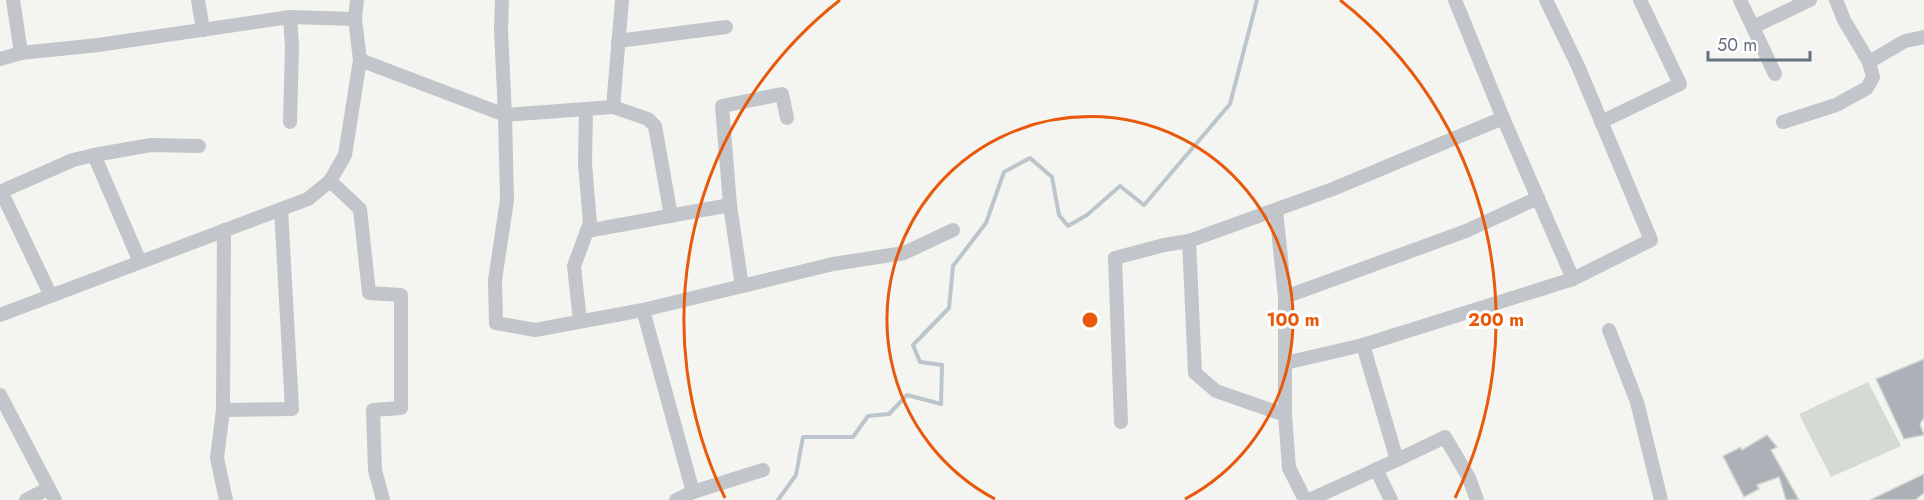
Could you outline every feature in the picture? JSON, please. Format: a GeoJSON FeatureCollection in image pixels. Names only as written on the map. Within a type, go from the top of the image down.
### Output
{"type":"FeatureCollection","features":[{"type":"Feature","properties":{"kind":"street"},"geometry":{"type":"LineString","coordinates":[[13,0],[21,53]]}},
{"type":"Feature","properties":{"kind":"street"},"geometry":{"type":"LineString","coordinates":[[198,0],[204,30]]}},
{"type":"Feature","properties":{"kind":"street"},"geometry":{"type":"LineString","coordinates":[[0,315],[308,199],[330,181],[345,155],[360,60],[355,19],[357,0]]}},
{"type":"Feature","properties":{"kind":"street"},"geometry":{"type":"LineString","coordinates":[[502,0],[507,200],[495,280],[496,323],[535,330],[643,310],[834,264],[904,253],[953,230]]}},
{"type":"Feature","properties":{"kind":"street"},"geometry":{"type":"LineString","coordinates":[[613,107],[622,0]]}},
{"type":"Feature","properties":{"kind":"street"},"geometry":{"type":"LineString","coordinates":[[1455,0],[1573,279]]}},
{"type":"Feature","properties":{"kind":"street"},"geometry":{"type":"LineString","coordinates":[[1285,363],[1363,345],[1573,279],[1650,240],[1578,66],[1546,0]]}},
{"type":"Feature","properties":{"kind":"street"},"geometry":{"type":"LineString","coordinates":[[1601,122],[1680,84],[1640,0]]}},
{"type":"Feature","properties":{"kind":"street"},"geometry":{"type":"LineString","coordinates":[[1740,0],[1775,74]]}},
{"type":"Feature","properties":{"kind":"street"},"geometry":{"type":"LineString","coordinates":[[1752,27],[1810,0]]}},
{"type":"Feature","properties":{"kind":"street"},"geometry":{"type":"LineString","coordinates":[[1782,122],[1836,105],[1867,88],[1873,76],[1869,62],[1844,20],[1836,0]]}},
{"type":"Feature","properties":{"kind":"street"},"geometry":{"type":"LineString","coordinates":[[0,59],[21,53],[98,45],[290,17],[355,19]]}},
{"type":"Feature","properties":{"kind":"street"},"geometry":{"type":"LineString","coordinates":[[290,17],[292,46],[290,122]]}},
{"type":"Feature","properties":{"kind":"street"},"geometry":{"type":"LineString","coordinates":[[618,41],[726,27]]}},
{"type":"Feature","properties":{"kind":"street"},"geometry":{"type":"LineString","coordinates":[[1869,62],[1905,41],[1924,37]]}},
{"type":"Feature","properties":{"kind":"street"},"geometry":{"type":"LineString","coordinates":[[360,60],[505,115],[613,107],[648,119],[655,126],[671,216]]}},
{"type":"Feature","properties":{"kind":"street"},"geometry":{"type":"LineString","coordinates":[[742,286],[730,205],[722,106],[782,94],[787,118]]}},
{"type":"Feature","properties":{"kind":"street"},"geometry":{"type":"LineString","coordinates":[[580,321],[574,266],[590,223],[585,164],[586,110]]}},
{"type":"Feature","properties":{"kind":"street"},"geometry":{"type":"LineString","coordinates":[[1121,422],[1115,258],[1189,241],[1276,210],[1334,189],[1503,118]]}},
{"type":"Feature","properties":{"kind":"street"},"geometry":{"type":"LineString","coordinates":[[51,296],[1,191],[73,160],[94,155],[151,146],[199,146]]}},
{"type":"Feature","properties":{"kind":"street"},"geometry":{"type":"LineString","coordinates":[[94,155],[140,262]]}},
{"type":"Feature","properties":{"kind":"street"},"geometry":{"type":"LineString","coordinates":[[330,181],[360,209],[369,292],[401,295],[401,408],[373,410],[375,470],[383,500]]}},
{"type":"Feature","properties":{"kind":"street"},"geometry":{"type":"LineString","coordinates":[[1285,297],[1466,231],[1538,198]]}},
{"type":"Feature","properties":{"kind":"street"},"geometry":{"type":"LineString","coordinates":[[587,231],[730,205]]}},
{"type":"Feature","properties":{"kind":"street"},"geometry":{"type":"LineString","coordinates":[[223,410],[292,409],[281,209]]}},
{"type":"Feature","properties":{"kind":"street"},"geometry":{"type":"LineString","coordinates":[[1276,210],[1285,297],[1285,415],[1289,468],[1307,500],[1445,437],[1469,478],[1477,500]]}},
{"type":"Feature","properties":{"kind":"street"},"geometry":{"type":"LineString","coordinates":[[224,230],[223,410],[217,458],[226,500]]}},
{"type":"Feature","properties":{"kind":"street"},"geometry":{"type":"LineString","coordinates":[[1189,241],[1194,373],[1216,392],[1285,415]]}},
{"type":"Feature","properties":{"kind":"street"},"geometry":{"type":"LineString","coordinates":[[643,310],[693,492]]}},
{"type":"Feature","properties":{"kind":"street"},"geometry":{"type":"LineString","coordinates":[[1609,330],[1637,402],[1661,500]]}},
{"type":"Feature","properties":{"kind":"street"},"geometry":{"type":"LineString","coordinates":[[1363,345],[1397,460]]}},
{"type":"Feature","properties":{"kind":"street"},"geometry":{"type":"LineString","coordinates":[[0,395],[6,420],[52,494],[26,500]]}},
{"type":"Feature","properties":{"kind":"street"},"geometry":{"type":"LineString","coordinates":[[676,500],[693,492],[763,470]]}},
{"type":"Feature","properties":{"kind":"street"},"geometry":{"type":"LineString","coordinates":[[1376,470],[1391,500]]}},
{"type":"Feature","properties":{"kind":"shaded area"},"geometry":{"type":"Polygon","coordinates":[[[1868,382],[1901,446],[1831,477],[1799,414],[1868,382]]]}},
{"type":"Feature","properties":{"kind":"building"},"geometry":{"type":"Polygon","coordinates":[[[1924,359],[1924,418],[1920,424],[1924,435],[1904,439],[1876,379],[1924,359]]]}},
{"type":"Feature","properties":{"kind":"building"},"geometry":{"type":"Polygon","coordinates":[[[1767,435],[1777,447],[1771,450],[1799,500],[1786,500],[1779,477],[1757,485],[1759,489],[1744,497],[1723,456],[1741,447],[1742,450],[1767,435]]]}},
{"type":"Feature","properties":{"kind":"building"},"geometry":{"type":"Polygon","coordinates":[[[1924,474],[1924,493],[1915,500],[1870,500],[1924,474]]]}},
{"type":"Feature","properties":{"kind":"waterway"},"geometry":{"type":"LineString","coordinates":[[778,500],[796,475],[803,437],[853,437],[868,416],[889,414],[907,395],[941,404],[942,365],[920,362],[913,345],[949,308],[953,266],[986,223],[1004,172],[1030,158],[1052,177],[1059,215],[1068,226],[1087,215],[1120,186],[1144,205],[1230,104],[1257,0]]}}]}
